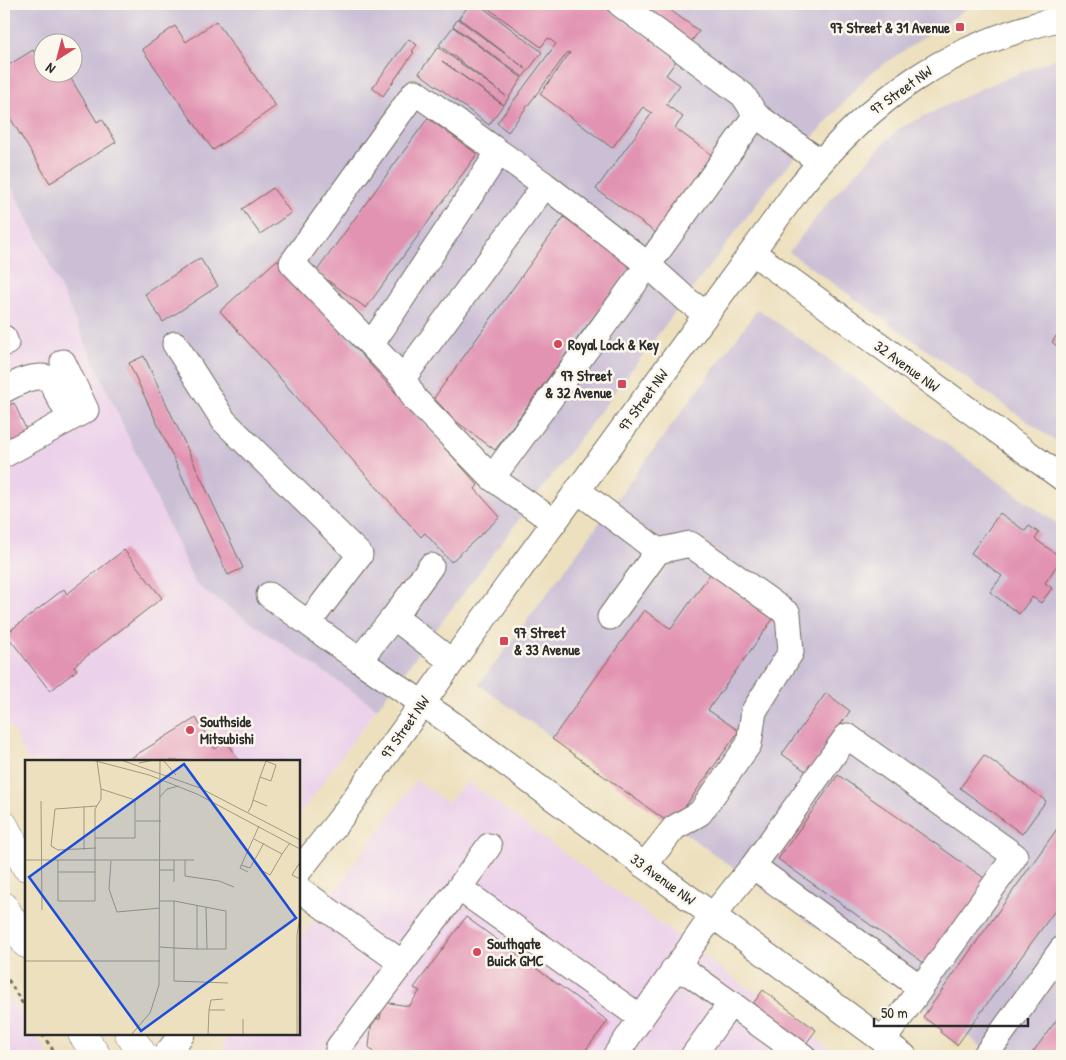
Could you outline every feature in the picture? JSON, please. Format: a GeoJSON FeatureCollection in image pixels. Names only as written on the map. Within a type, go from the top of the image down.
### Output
{"type":"FeatureCollection","features":[{"type":"Feature","properties":{"kind":"main road"},"geometry":{"type":"LineString","coordinates":[[4,825],[25,865]]}},
{"type":"Feature","properties":{"kind":"main road"},"geometry":{"type":"LineString","coordinates":[[4,906],[25,942]]}},
{"type":"Feature","properties":{"kind":"main road"},"geometry":{"type":"LineString","coordinates":[[68,1035],[75,1056]]}},
{"type":"Feature","properties":{"kind":"main road"},"geometry":{"type":"LineString","coordinates":[[83,1035],[97,1056]]}},
{"type":"Feature","properties":{"kind":"main road"},"geometry":{"type":"LineString","coordinates":[[130,1035],[144,1056]]}},
{"type":"Feature","properties":{"kind":"street"},"geometry":{"type":"LineString","coordinates":[[620,4],[742,95],[756,115],[820,162]]}},
{"type":"Feature","properties":{"kind":"street"},"geometry":{"type":"LineString","coordinates":[[1060,4],[1062,17]]}},
{"type":"Feature","properties":{"kind":"street","name":"97 Street NW"},"geometry":{"type":"LineString","coordinates":[[300,870],[340,819],[577,490],[820,162],[867,115],[929,68],[968,48],[1062,17]]}},
{"type":"Feature","properties":{"kind":"street"},"geometry":{"type":"LineString","coordinates":[[554,522],[492,478],[415,399],[403,378],[292,263],[415,92],[545,185],[706,314]]}},
{"type":"Feature","properties":{"kind":"street"},"geometry":{"type":"LineString","coordinates":[[492,478],[756,115]]}},
{"type":"Feature","properties":{"kind":"street"},"geometry":{"type":"LineString","coordinates":[[371,345],[499,152]]}},
{"type":"Feature","properties":{"kind":"street"},"geometry":{"type":"LineString","coordinates":[[403,378],[545,185]]}},
{"type":"Feature","properties":{"kind":"street","name":"32 Avenue NW"},"geometry":{"type":"LineString","coordinates":[[752,252],[1062,478]]}},
{"type":"Feature","properties":{"kind":"street"},"geometry":{"type":"LineString","coordinates":[[175,344],[224,421],[360,555],[309,622]]}},
{"type":"Feature","properties":{"kind":"street"},"geometry":{"type":"LineString","coordinates":[[4,455],[86,410],[62,362]]}},
{"type":"Feature","properties":{"kind":"street"},"geometry":{"type":"LineString","coordinates":[[4,390],[25,379],[40,376],[50,378],[70,418]]}},
{"type":"Feature","properties":{"kind":"street"},"geometry":{"type":"LineString","coordinates":[[577,490],[658,551]]}},
{"type":"Feature","properties":{"kind":"street"},"geometry":{"type":"LineString","coordinates":[[610,617],[658,551],[690,544],[788,614],[791,652],[754,711],[749,744],[700,813],[674,828],[644,866]]}},
{"type":"Feature","properties":{"kind":"street"},"geometry":{"type":"LineString","coordinates":[[359,660],[394,617],[431,566]]}},
{"type":"Feature","properties":{"kind":"street","name":"33 Avenue NW"},"geometry":{"type":"LineString","coordinates":[[269,595],[422,703],[904,1056]]}},
{"type":"Feature","properties":{"kind":"street"},"geometry":{"type":"LineString","coordinates":[[394,617],[452,662]]}},
{"type":"Feature","properties":{"kind":"street"},"geometry":{"type":"LineString","coordinates":[[615,1056],[673,970],[753,866],[847,736],[1015,856],[883,1041]]}},
{"type":"Feature","properties":{"kind":"street"},"geometry":{"type":"LineString","coordinates":[[338,1056],[338,1048],[489,846]]}},
{"type":"Feature","properties":{"kind":"street"},"geometry":{"type":"LineString","coordinates":[[753,866],[921,988]]}},
{"type":"Feature","properties":{"kind":"street"},"geometry":{"type":"LineString","coordinates":[[459,888],[641,1018]]}},
{"type":"Feature","properties":{"kind":"street"},"geometry":{"type":"LineString","coordinates":[[300,890],[402,963]]}},
{"type":"Feature","properties":{"kind":"street"},"geometry":{"type":"LineString","coordinates":[[985,1056],[1062,948]]}},
{"type":"Feature","properties":{"kind":"street"},"geometry":{"type":"LineString","coordinates":[[673,970],[690,974],[803,1056]]}},
{"type":"Feature","properties":{"kind":"street"},"geometry":{"type":"LineString","coordinates":[[693,1056],[731,1003]]}},
{"type":"Feature","properties":{"kind":"street"},"geometry":{"type":"LineString","coordinates":[[165,1056],[181,1035]]}},
{"type":"Feature","properties":{"kind":"path"},"geometry":{"type":"LineString","coordinates":[[4,973],[25,1007]]}},
{"type":"Feature","properties":{"kind":"path"},"geometry":{"type":"LineString","coordinates":[[43,1035],[56,1056]]}},
{"type":"Feature","properties":{"kind":"shaded area"},"geometry":{"type":"Polygon","coordinates":[[[15,4],[974,4],[869,74],[770,186],[377,708],[196,585],[33,228],[4,173],[4,11],[15,4]]]}},
{"type":"Feature","properties":{"kind":"shaded area"},"geometry":{"type":"Polygon","coordinates":[[[1062,56],[1062,446],[789,252],[830,200],[898,129],[980,89],[1062,56]]]}},
{"type":"Feature","properties":{"kind":"shaded area"},"geometry":{"type":"Polygon","coordinates":[[[4,173],[33,228],[196,585],[377,708],[300,814],[300,760],[28,760],[4,713],[4,173]]]}},
{"type":"Feature","properties":{"kind":"shaded area"},"geometry":{"type":"Polygon","coordinates":[[[758,309],[1062,527],[1062,1056],[995,1056],[479,685],[758,309]]]}},
{"type":"Feature","properties":{"kind":"shaded area"},"geometry":{"type":"Polygon","coordinates":[[[416,780],[448,803],[467,781],[840,1056],[224,1056],[224,1043],[230,1035],[300,1035],[300,939],[416,780]]]}},
{"type":"Feature","properties":{"kind":"shaded area"},"geometry":{"type":"Polygon","coordinates":[[[4,990],[25,1021],[25,1035],[35,1035],[50,1056],[4,1056],[4,990]]]}},
{"type":"Feature","properties":{"kind":"building"},"geometry":{"type":"Polygon","coordinates":[[[470,4],[478,4],[542,52],[523,77],[453,26],[458,19],[526,69],[459,18],[470,4]]]}},
{"type":"Feature","properties":{"kind":"building"},"geometry":{"type":"Polygon","coordinates":[[[482,4],[601,4],[677,60],[666,75],[680,85],[666,104],[683,117],[675,128],[713,156],[656,233],[596,189],[652,113],[643,107],[612,148],[540,94],[570,53],[568,52],[508,132],[497,123],[556,44],[548,38],[541,47],[482,4]]]}},
{"type":"Feature","properties":{"kind":"building"},"geometry":{"type":"Polygon","coordinates":[[[632,4],[662,4],[699,31],[689,45],[632,4]]]}},
{"type":"Feature","properties":{"kind":"building"},"geometry":{"type":"Polygon","coordinates":[[[216,21],[276,106],[213,150],[142,49],[175,26],[186,42],[216,21]]]}},
{"type":"Feature","properties":{"kind":"building"},"geometry":{"type":"Polygon","coordinates":[[[453,27],[522,78],[504,105],[442,61],[503,105],[489,125],[419,73],[438,47],[506,96],[439,45],[453,27]]]}},
{"type":"Feature","properties":{"kind":"building"},"geometry":{"type":"Polygon","coordinates":[[[409,39],[417,45],[412,51],[414,52],[383,96],[372,88],[409,39]]]}},
{"type":"Feature","properties":{"kind":"building"},"geometry":{"type":"Polygon","coordinates":[[[32,51],[32,82],[73,82],[97,122],[102,119],[116,142],[50,183],[4,108],[4,68],[32,51]]]}},
{"type":"Feature","properties":{"kind":"building"},"geometry":{"type":"Polygon","coordinates":[[[428,118],[477,154],[366,308],[316,272],[428,118]]]}},
{"type":"Feature","properties":{"kind":"building"},"geometry":{"type":"Polygon","coordinates":[[[273,188],[291,213],[260,234],[242,209],[273,188]]]}},
{"type":"Feature","properties":{"kind":"building"},"geometry":{"type":"Polygon","coordinates":[[[564,217],[632,265],[495,450],[453,419],[434,398],[564,217]]]}},
{"type":"Feature","properties":{"kind":"building"},"geometry":{"type":"Polygon","coordinates":[[[200,258],[218,286],[163,322],[145,294],[200,258]]]}},
{"type":"Feature","properties":{"kind":"building"},"geometry":{"type":"Polygon","coordinates":[[[277,260],[478,485],[475,489],[500,517],[451,562],[425,533],[421,537],[220,311],[277,260]]]}},
{"type":"Feature","properties":{"kind":"building"},"geometry":{"type":"Polygon","coordinates":[[[1062,328],[1062,350],[1052,342],[1062,328]]]}},
{"type":"Feature","properties":{"kind":"building"},"geometry":{"type":"Polygon","coordinates":[[[144,356],[243,568],[228,575],[129,363],[144,356]]]}},
{"type":"Feature","properties":{"kind":"building"},"geometry":{"type":"Polygon","coordinates":[[[14,403],[30,438],[4,450],[4,407],[14,403]]]}},
{"type":"Feature","properties":{"kind":"building"},"geometry":{"type":"Polygon","coordinates":[[[1000,513],[1025,531],[1029,526],[1039,533],[1035,539],[1062,558],[1045,583],[1052,588],[1041,603],[1032,597],[1019,614],[990,592],[1002,576],[971,553],[1000,513]]]}},
{"type":"Feature","properties":{"kind":"building"},"geometry":{"type":"Polygon","coordinates":[[[124,550],[162,598],[74,666],[77,670],[50,691],[6,634],[64,589],[67,594],[124,550]]]}},
{"type":"Feature","properties":{"kind":"building"},"geometry":{"type":"Polygon","coordinates":[[[710,574],[773,619],[708,710],[739,731],[672,825],[552,739],[644,610],[671,629],[710,574]]]}},
{"type":"Feature","properties":{"kind":"building"},"geometry":{"type":"Polygon","coordinates":[[[826,693],[850,711],[807,772],[782,754],[826,693]]]}},
{"type":"Feature","properties":{"kind":"building","name":"Southside Mitsubishi"},"geometry":{"type":"Polygon","coordinates":[[[196,718],[215,749],[227,741],[238,760],[128,760],[196,718]]]}},
{"type":"Feature","properties":{"kind":"building"},"geometry":{"type":"Polygon","coordinates":[[[984,755],[1046,801],[1022,834],[960,788],[984,755]]]}},
{"type":"Feature","properties":{"kind":"building"},"geometry":{"type":"Polygon","coordinates":[[[838,775],[991,883],[931,968],[778,859],[838,775]]]}},
{"type":"Feature","properties":{"kind":"building"},"geometry":{"type":"Polygon","coordinates":[[[1062,822],[1062,901],[957,1045],[923,1017],[1062,822]]]}},
{"type":"Feature","properties":{"kind":"building","name":"Southgate Buick GMC"},"geometry":{"type":"Polygon","coordinates":[[[466,917],[608,1021],[581,1056],[376,1056],[369,1047],[372,1018],[380,1019],[383,1002],[409,1006],[420,991],[414,988],[466,917]]]}},
{"type":"Feature","properties":{"kind":"building"},"geometry":{"type":"Polygon","coordinates":[[[763,990],[816,1030],[802,1049],[749,1009],[763,990]]]}},
{"type":"Feature","properties":{"kind":"building"},"geometry":{"type":"Polygon","coordinates":[[[1062,1012],[1062,1056],[1030,1056],[1061,1014],[1062,1012]]]}},
{"type":"Feature","properties":{"kind":"place","name":"97 Street & 31 Avenue"},"geometry":{"type":"Point","coordinates":[960,27]}},
{"type":"Feature","properties":{"kind":"place","name":"Royal Lock & Key"},"geometry":{"type":"Point","coordinates":[558,344]}},
{"type":"Feature","properties":{"kind":"place","name":"97 Street & 32 Avenue"},"geometry":{"type":"Point","coordinates":[622,384]}},
{"type":"Feature","properties":{"kind":"place","name":"97 Street & 33 Avenue"},"geometry":{"type":"Point","coordinates":[504,641]}},
{"type":"Feature","properties":{"kind":"place","name":"Southside Mitsubishi"},"geometry":{"type":"Point","coordinates":[190,730]}},
{"type":"Feature","properties":{"kind":"place","name":"Southgate Buick GMC"},"geometry":{"type":"Point","coordinates":[477,952]}}]}
